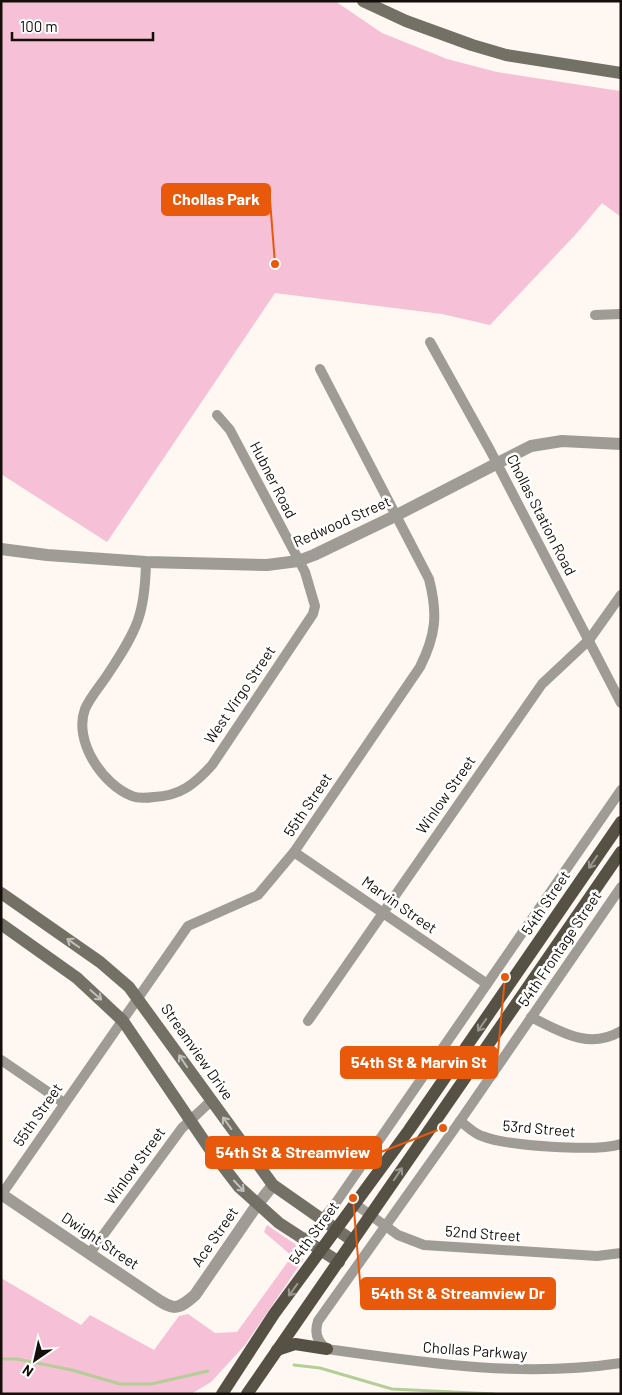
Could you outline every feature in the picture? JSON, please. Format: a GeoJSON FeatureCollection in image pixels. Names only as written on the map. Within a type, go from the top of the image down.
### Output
{"type":"FeatureCollection","features":[{"type":"Feature","properties":{"kind":"main road"},"geometry":{"type":"LineString","coordinates":[[362,1],[413,24],[506,55],[621,73]]}},
{"type":"Feature","properties":{"kind":"main road","name":"54th Street"},"geometry":{"type":"LineString","coordinates":[[222,1394],[274,1314],[355,1204],[505,992],[621,822]]}},
{"type":"Feature","properties":{"kind":"main road"},"geometry":{"type":"LineString","coordinates":[[247,1394],[298,1317],[354,1241],[621,852]]}},
{"type":"Feature","properties":{"kind":"main road","name":"Streamview Drive"},"geometry":{"type":"LineString","coordinates":[[1,893],[100,962],[138,998],[210,1101],[273,1185],[354,1241]]}},
{"type":"Feature","properties":{"kind":"main road"},"geometry":{"type":"LineString","coordinates":[[1,924],[77,978],[123,1021],[228,1174],[257,1205],[339,1262]]}},
{"type":"Feature","properties":{"kind":"main road"},"geometry":{"type":"LineString","coordinates":[[277,1350],[295,1344],[327,1349]]}},
{"type":"Feature","properties":{"kind":"street"},"geometry":{"type":"LineString","coordinates":[[595,315],[621,314]]}},
{"type":"Feature","properties":{"kind":"street","name":"Chollas Station Road"},"geometry":{"type":"LineString","coordinates":[[430,342],[498,464],[621,702]]}},
{"type":"Feature","properties":{"kind":"street","name":"55th Street"},"geometry":{"type":"LineString","coordinates":[[2,1194],[188,926],[258,895],[294,852],[420,667],[431,645],[435,602],[429,579],[320,369]]}},
{"type":"Feature","properties":{"kind":"street","name":"Hubner Road"},"geometry":{"type":"LineString","coordinates":[[217,415],[230,430],[298,560]]}},
{"type":"Feature","properties":{"kind":"street","name":"Redwood Street"},"geometry":{"type":"LineString","coordinates":[[1,549],[47,556],[146,562],[267,565],[298,560],[314,555],[395,516],[531,446],[562,442],[621,444]]}},
{"type":"Feature","properties":{"kind":"street","name":"West Virgo Street"},"geometry":{"type":"LineString","coordinates":[[146,562],[144,604],[139,622],[127,646],[85,710],[83,729],[87,748],[98,769],[113,785],[132,796],[165,796],[181,792],[197,781],[212,765],[313,614],[315,606],[305,572],[298,560]]}},
{"type":"Feature","properties":{"kind":"street","name":"Winlow Street"},"geometry":{"type":"LineString","coordinates":[[308,1021],[542,684],[589,640],[621,595]]}},
{"type":"Feature","properties":{"kind":"street"},"geometry":{"type":"LineString","coordinates":[[306,1240],[335,1204],[621,790]]}},
{"type":"Feature","properties":{"kind":"street","name":"Marvin Street"},"geometry":{"type":"LineString","coordinates":[[294,852],[487,984]]}},
{"type":"Feature","properties":{"kind":"street","name":"54th Frontage Street"},"geometry":{"type":"LineString","coordinates":[[327,1349],[318,1339],[316,1330],[318,1321],[460,1121],[621,886]]}},
{"type":"Feature","properties":{"kind":"street"},"geometry":{"type":"LineString","coordinates":[[531,1017],[580,1039],[598,1040],[621,1031]]}},
{"type":"Feature","properties":{"kind":"street"},"geometry":{"type":"LineString","coordinates":[[1,1060],[64,1103]]}},
{"type":"Feature","properties":{"kind":"street","name":"Winlow Street"},"geometry":{"type":"LineString","coordinates":[[90,1253],[190,1118],[210,1101]]}},
{"type":"Feature","properties":{"kind":"street","name":"53rd Street"},"geometry":{"type":"LineString","coordinates":[[460,1121],[480,1136],[500,1141],[594,1149],[621,1144]]}},
{"type":"Feature","properties":{"kind":"street","name":"Ace Street"},"geometry":{"type":"LineString","coordinates":[[182,1306],[195,1296],[257,1205],[273,1185]]}},
{"type":"Feature","properties":{"kind":"street","name":"Dwight Street"},"geometry":{"type":"LineString","coordinates":[[2,1194],[164,1304],[175,1308],[182,1306]]}},
{"type":"Feature","properties":{"kind":"street","name":"52nd Street"},"geometry":{"type":"LineString","coordinates":[[355,1204],[406,1239],[424,1245],[597,1256],[621,1253]]}},
{"type":"Feature","properties":{"kind":"street","name":"Chollas Parkway"},"geometry":{"type":"LineString","coordinates":[[327,1349],[429,1363],[509,1370],[573,1368],[621,1363]]}},
{"type":"Feature","properties":{"kind":"shaded area"},"geometry":{"type":"Polygon","coordinates":[[[1,1],[335,1],[382,33],[447,59],[497,72],[620,91],[621,217],[602,203],[576,234],[490,325],[442,314],[275,293],[107,542],[1,474],[1,1]]]}},
{"type":"Feature","properties":{"kind":"shaded area"},"geometry":{"type":"Polygon","coordinates":[[[267,1225],[295,1244],[303,1260],[245,1345],[211,1382],[191,1394],[1,1394],[1,1278],[81,1325],[90,1315],[154,1350],[179,1316],[188,1314],[215,1333],[237,1332],[292,1256],[264,1232],[267,1225]]]}},
{"type":"Feature","properties":{"kind":"waterway"},"geometry":{"type":"LineString","coordinates":[[1,1359],[17,1359],[72,1370],[120,1384],[151,1384],[208,1371]]}},
{"type":"Feature","properties":{"kind":"waterway"},"geometry":{"type":"LineString","coordinates":[[294,1365],[320,1368],[392,1389],[494,1394]]}},
{"type":"Feature","properties":{"kind":"place","name":"Chollas Park"},"geometry":{"type":"Point","coordinates":[275,264]}},
{"type":"Feature","properties":{"kind":"place","name":"54th St & Marvin St"},"geometry":{"type":"Point","coordinates":[505,977]}},
{"type":"Feature","properties":{"kind":"place","name":"54th St & Streamview"},"geometry":{"type":"Point","coordinates":[443,1128]}},
{"type":"Feature","properties":{"kind":"place","name":"54th St & Streamview Dr"},"geometry":{"type":"Point","coordinates":[353,1198]}}]}
